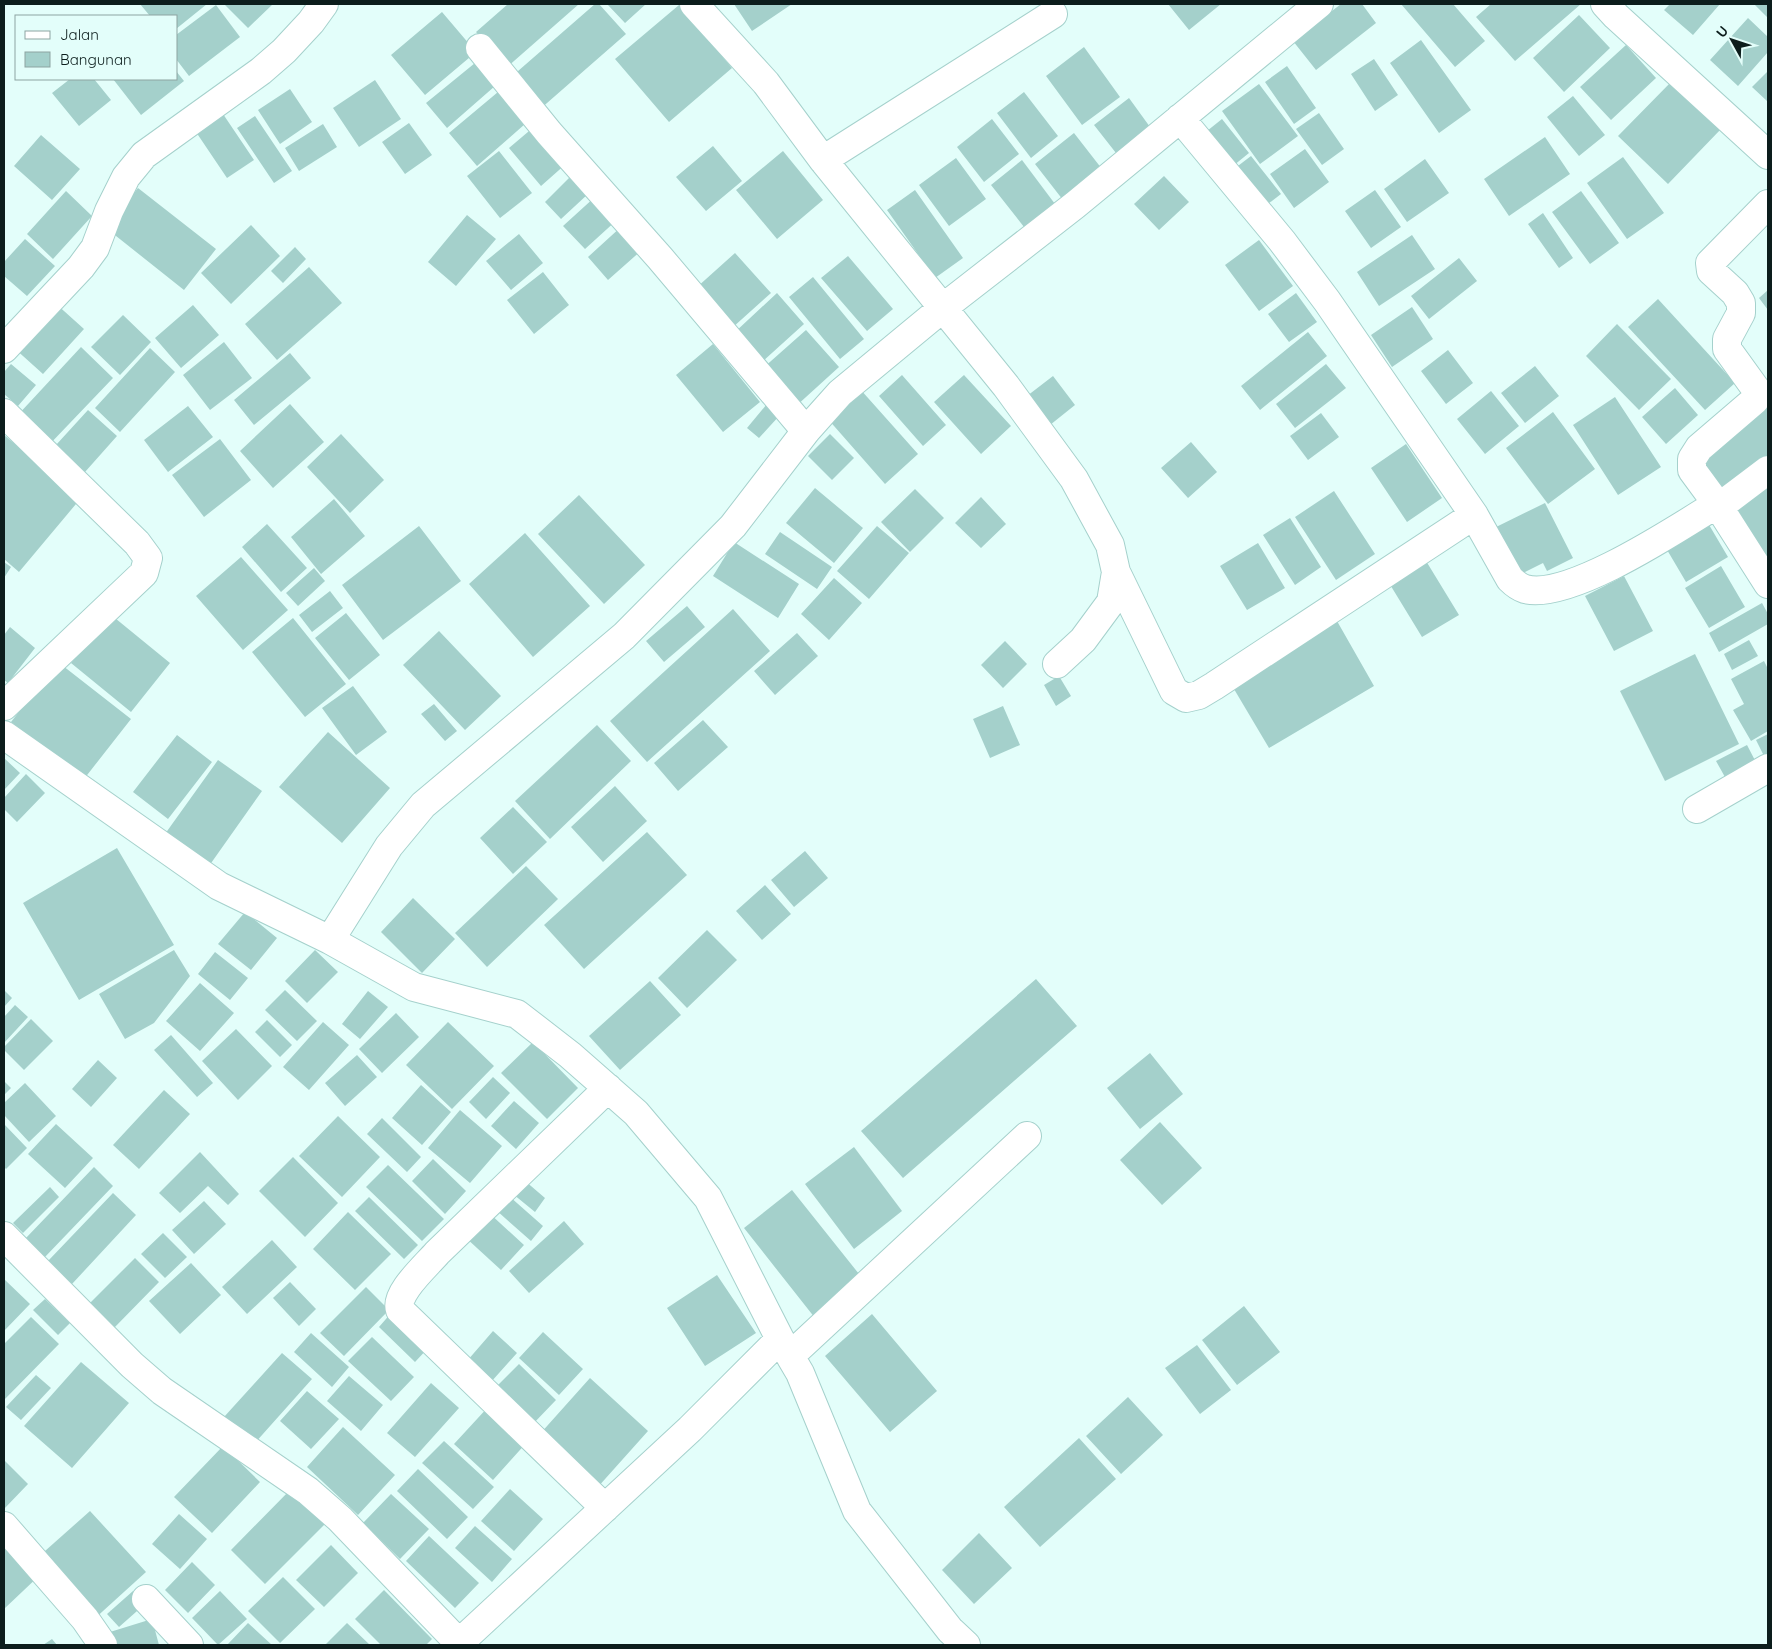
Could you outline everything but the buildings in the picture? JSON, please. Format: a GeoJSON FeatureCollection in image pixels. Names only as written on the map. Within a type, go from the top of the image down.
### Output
{"type":"FeatureCollection","features":[{"type":"Feature","properties":{"kind":"street"},"geometry":{"type":"LineString","coordinates":[[4,349],[81,267],[95,248],[109,211],[126,177],[144,155],[261,70],[284,51],[311,22],[324,4]]}},
{"type":"Feature","properties":{"kind":"street"},"geometry":{"type":"LineString","coordinates":[[694,4],[766,83],[823,160],[944,307],[1006,386],[1074,480],[1110,545],[1116,572],[1174,691],[1186,698],[1199,695],[1474,515]]}},
{"type":"Feature","properties":{"kind":"street"},"geometry":{"type":"LineString","coordinates":[[330,940],[389,846],[423,805],[624,636],[733,526],[806,432],[840,394],[944,307],[1075,205],[1319,4]]}},
{"type":"Feature","properties":{"kind":"street"},"geometry":{"type":"LineString","coordinates":[[1605,4],[1768,155]]}},
{"type":"Feature","properties":{"kind":"street"},"geometry":{"type":"LineString","coordinates":[[823,160],[1053,14]]}},
{"type":"Feature","properties":{"kind":"street"},"geometry":{"type":"LineString","coordinates":[[480,48],[549,133],[660,258],[806,432]]}},
{"type":"Feature","properties":{"kind":"street"},"geometry":{"type":"LineString","coordinates":[[1180,118],[1282,241],[1327,301],[1474,515],[1510,579],[1524,589],[1534,590],[1573,582],[1627,558],[1718,506],[1768,470]]}},
{"type":"Feature","properties":{"kind":"street"},"geometry":{"type":"LineString","coordinates":[[1768,204],[1710,263],[1711,271],[1735,293],[1741,303],[1741,313],[1727,339],[1727,349],[1758,392],[1755,400],[1699,448],[1692,459],[1692,470],[1718,506],[1768,584]]}},
{"type":"Feature","properties":{"kind":"street"},"geometry":{"type":"LineString","coordinates":[[4,413],[137,542],[148,558],[144,573],[4,706]]}},
{"type":"Feature","properties":{"kind":"street"},"geometry":{"type":"LineString","coordinates":[[1057,664],[1083,640],[1111,602],[1116,572]]}},
{"type":"Feature","properties":{"kind":"street"},"geometry":{"type":"LineString","coordinates":[[4,735],[219,886],[330,940],[414,987],[517,1014],[570,1056],[636,1113],[708,1198],[800,1373],[857,1511],[950,1630],[966,1645]]}},
{"type":"Feature","properties":{"kind":"street"},"geometry":{"type":"LineString","coordinates":[[1697,809],[1768,768]]}},
{"type":"Feature","properties":{"kind":"street"},"geometry":{"type":"LineString","coordinates":[[605,1508],[400,1310],[398,1305],[403,1293],[437,1253],[608,1088]]}},
{"type":"Feature","properties":{"kind":"street"},"geometry":{"type":"LineString","coordinates":[[4,1236],[132,1365],[162,1391],[308,1491],[340,1519],[458,1644],[690,1429],[1027,1136]]}},
{"type":"Feature","properties":{"kind":"street"},"geometry":{"type":"LineString","coordinates":[[4,1526],[78,1612],[103,1645]]}},
{"type":"Feature","properties":{"kind":"street"},"geometry":{"type":"LineString","coordinates":[[146,1599],[190,1645]]}}]}
